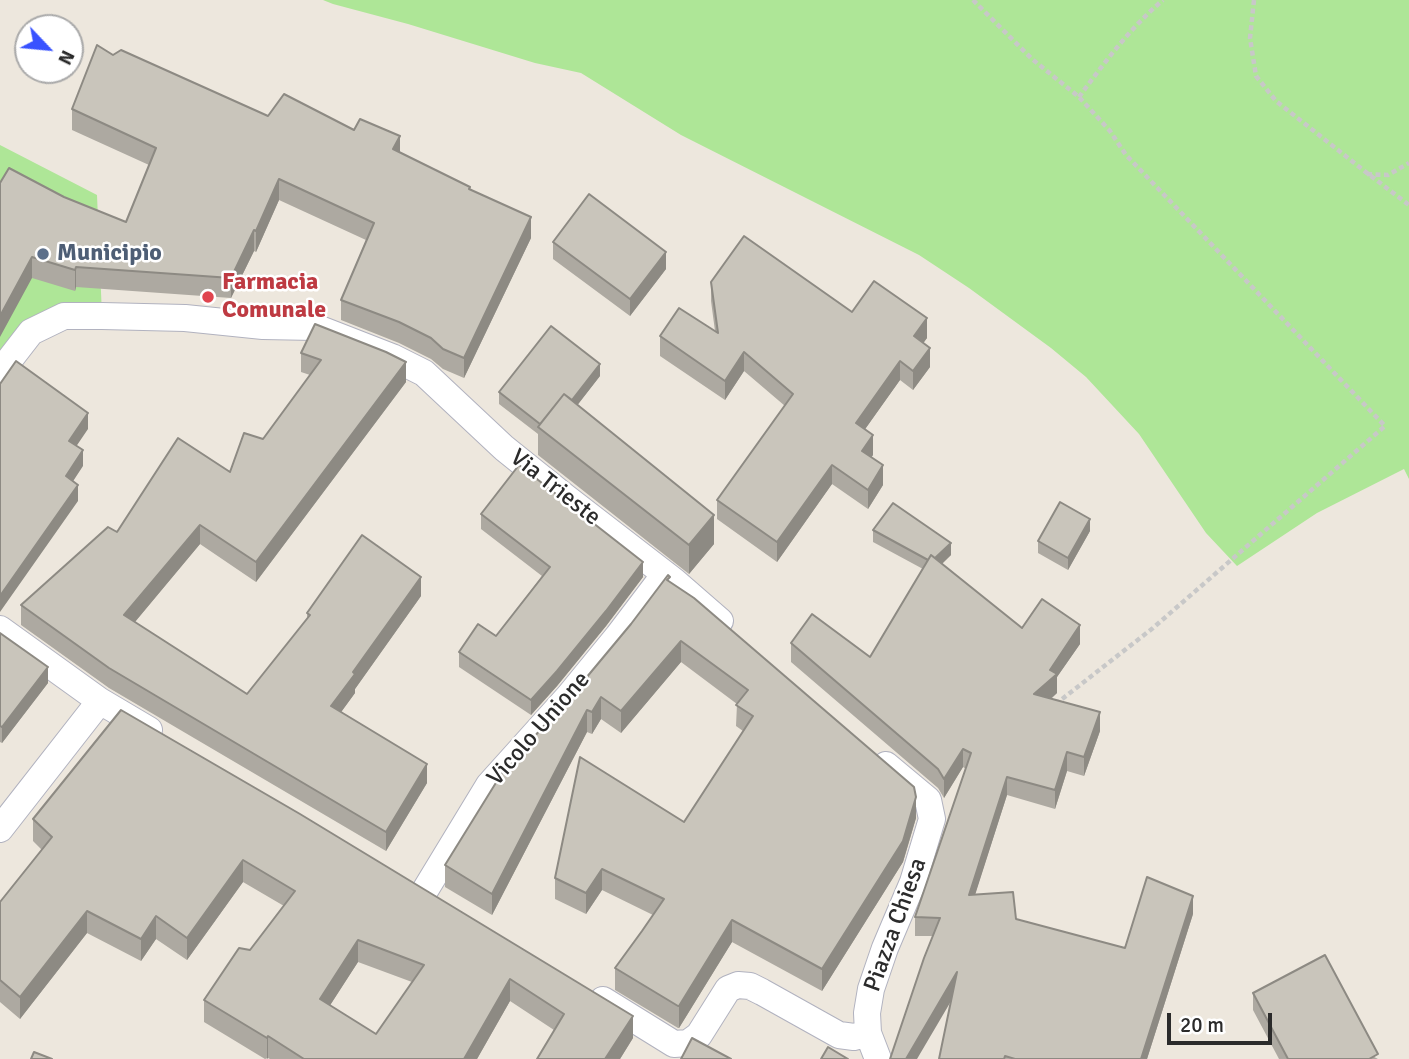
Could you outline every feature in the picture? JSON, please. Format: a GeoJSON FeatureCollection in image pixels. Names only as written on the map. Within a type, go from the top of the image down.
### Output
{"type":"FeatureCollection","features":[{"type":"Feature","properties":{"kind":"street","name":"Via Trieste"},"geometry":{"type":"LineString","coordinates":[[0,372],[31,332],[64,316],[185,318],[262,326],[315,327],[392,357],[424,373],[504,448],[665,574],[737,636]]}},
{"type":"Feature","properties":{"kind":"street","name":"Vicolo Unione"},"geometry":{"type":"LineString","coordinates":[[448,906],[414,886],[489,785],[569,696],[665,574]]}},
{"type":"Feature","properties":{"kind":"street"},"geometry":{"type":"LineString","coordinates":[[0,629],[100,701],[169,741]]}},
{"type":"Feature","properties":{"kind":"street"},"geometry":{"type":"LineString","coordinates":[[0,830],[100,701]]}},
{"type":"Feature","properties":{"kind":"street","name":"Piazza Chiesa"},"geometry":{"type":"LineString","coordinates":[[872,753],[928,800],[932,819],[913,882],[870,989],[868,1033],[878,1059]]}},
{"type":"Feature","properties":{"kind":"street"},"geometry":{"type":"LineString","coordinates":[[579,986],[674,1044],[688,1043],[699,1035],[728,989],[738,985],[750,986],[839,1035],[854,1037],[868,1033]]}},
{"type":"Feature","properties":{"kind":"path"},"geometry":{"type":"LineString","coordinates":[[973,0],[1032,59],[1079,97],[1110,131],[1126,155],[1385,426],[1153,628],[1050,709]]}},
{"type":"Feature","properties":{"kind":"path"},"geometry":{"type":"LineString","coordinates":[[1079,97],[1107,59],[1146,14],[1163,0]]}},
{"type":"Feature","properties":{"kind":"path"},"geometry":{"type":"LineString","coordinates":[[1254,0],[1250,38],[1255,76],[1276,101],[1409,205]]}},
{"type":"Feature","properties":{"kind":"path"},"geometry":{"type":"LineString","coordinates":[[1367,173],[1388,176],[1409,163]]}},
{"type":"Feature","properties":{"kind":"green space"},"geometry":{"type":"Polygon","coordinates":[[[323,0],[1409,0],[1409,479],[1404,469],[1317,513],[1237,566],[1206,533],[1139,434],[1086,377],[969,288],[919,255],[681,135],[581,73],[535,63],[323,0]]]}},
{"type":"Feature","properties":{"kind":"green space"},"geometry":{"type":"Polygon","coordinates":[[[0,145],[97,195],[102,316],[64,316],[0,372],[0,145]]]}},
{"type":"Feature","properties":{"kind":"building"},"geometry":{"type":"Polygon","coordinates":[[[97,45],[113,55],[121,50],[268,116],[284,94],[354,130],[360,119],[400,136],[393,149],[470,187],[469,189],[531,217],[464,358],[443,349],[431,338],[399,322],[341,300],[374,223],[279,179],[231,278],[76,267],[75,270],[32,257],[0,316],[0,183],[9,168],[64,197],[126,222],[156,148],[72,109],[97,45]]]}},
{"type":"Feature","properties":{"kind":"building"},"geometry":{"type":"Polygon","coordinates":[[[589,194],[666,252],[630,299],[553,242],[589,194]]]}},
{"type":"Feature","properties":{"kind":"building"},"geometry":{"type":"Polygon","coordinates":[[[744,236],[852,312],[874,281],[927,318],[914,336],[930,348],[913,371],[900,361],[856,423],[873,435],[862,451],[883,465],[868,490],[832,465],[777,542],[717,500],[793,394],[744,352],[725,381],[660,336],[679,308],[718,333],[711,282],[744,236]]]}},
{"type":"Feature","properties":{"kind":"building"},"geometry":{"type":"Polygon","coordinates":[[[315,324],[406,362],[256,562],[200,525],[124,615],[247,694],[310,615],[307,613],[362,535],[421,577],[331,706],[427,764],[386,832],[109,668],[21,605],[108,527],[117,532],[178,438],[230,472],[244,433],[263,439],[321,360],[301,353],[315,324]]]}},
{"type":"Feature","properties":{"kind":"building"},"geometry":{"type":"Polygon","coordinates":[[[551,326],[600,364],[572,400],[564,394],[540,424],[499,392],[551,326]]]}},
{"type":"Feature","properties":{"kind":"building"},"geometry":{"type":"Polygon","coordinates":[[[16,361],[88,413],[69,441],[83,450],[66,476],[78,485],[0,596],[0,384],[16,361]]]}},
{"type":"Feature","properties":{"kind":"building"},"geometry":{"type":"Polygon","coordinates":[[[564,394],[714,515],[689,545],[538,427],[564,394]]]}},
{"type":"Feature","properties":{"kind":"building"},"geometry":{"type":"Polygon","coordinates":[[[519,465],[643,562],[606,611],[531,700],[459,652],[478,624],[496,636],[550,567],[481,514],[519,465]]]}},
{"type":"Feature","properties":{"kind":"building"},"geometry":{"type":"Polygon","coordinates":[[[1060,502],[1090,519],[1068,558],[1038,541],[1060,502]]]}},
{"type":"Feature","properties":{"kind":"building"},"geometry":{"type":"Polygon","coordinates":[[[893,503],[951,543],[935,558],[931,555],[928,560],[873,530],[893,503]]]}},
{"type":"Feature","properties":{"kind":"building"},"geometry":{"type":"Polygon","coordinates":[[[931,555],[1022,628],[1042,599],[1080,625],[1050,670],[1057,674],[1034,694],[1100,712],[1084,757],[1067,752],[1055,790],[1007,777],[969,895],[1013,892],[1016,919],[1125,948],[1147,877],[1193,896],[1141,1059],[1015,1059],[1005,1056],[1004,1059],[939,1059],[957,972],[906,1059],[890,1059],[940,918],[915,917],[971,753],[963,749],[944,779],[938,769],[791,643],[812,614],[870,657],[931,555]]]}},
{"type":"Feature","properties":{"kind":"building"},"geometry":{"type":"Polygon","coordinates":[[[668,575],[670,577],[667,580],[694,598],[914,787],[916,797],[903,841],[822,969],[732,920],[679,1006],[615,968],[664,899],[602,869],[586,893],[555,878],[580,757],[684,822],[753,716],[736,705],[748,690],[681,641],[621,711],[601,697],[592,712],[587,710],[492,894],[445,865],[502,773],[581,684],[668,575]]]}},
{"type":"Feature","properties":{"kind":"building"},"geometry":{"type":"Polygon","coordinates":[[[0,633],[48,667],[2,727],[0,726],[0,633]]]}},
{"type":"Feature","properties":{"kind":"building"},"geometry":{"type":"Polygon","coordinates":[[[121,710],[300,814],[633,1016],[605,1059],[537,1059],[564,1014],[510,979],[464,1059],[304,1059],[204,1000],[239,948],[250,950],[295,891],[243,860],[187,938],[156,916],[141,939],[87,911],[20,997],[0,980],[0,902],[52,837],[33,819],[121,710]],[[358,940],[320,999],[376,1034],[424,965],[358,940]]]}},
{"type":"Feature","properties":{"kind":"building"},"geometry":{"type":"Polygon","coordinates":[[[1325,955],[1378,1054],[1369,1059],[1288,1059],[1253,993],[1325,955]]]}},
{"type":"Feature","properties":{"kind":"building"},"geometry":{"type":"Polygon","coordinates":[[[692,1038],[731,1059],[681,1059],[692,1038]]]}},
{"type":"Feature","properties":{"kind":"building"},"geometry":{"type":"Polygon","coordinates":[[[828,1047],[848,1059],[821,1059],[828,1047]]]}},
{"type":"Feature","properties":{"kind":"building"},"geometry":{"type":"Polygon","coordinates":[[[34,1052],[52,1059],[31,1059],[34,1052]]]}},
{"type":"Feature","properties":{"kind":"place","name":"Municipio"},"geometry":{"type":"Point","coordinates":[43,254]}},
{"type":"Feature","properties":{"kind":"place","name":"Farmacia Comunale"},"geometry":{"type":"Point","coordinates":[208,297]}}]}
